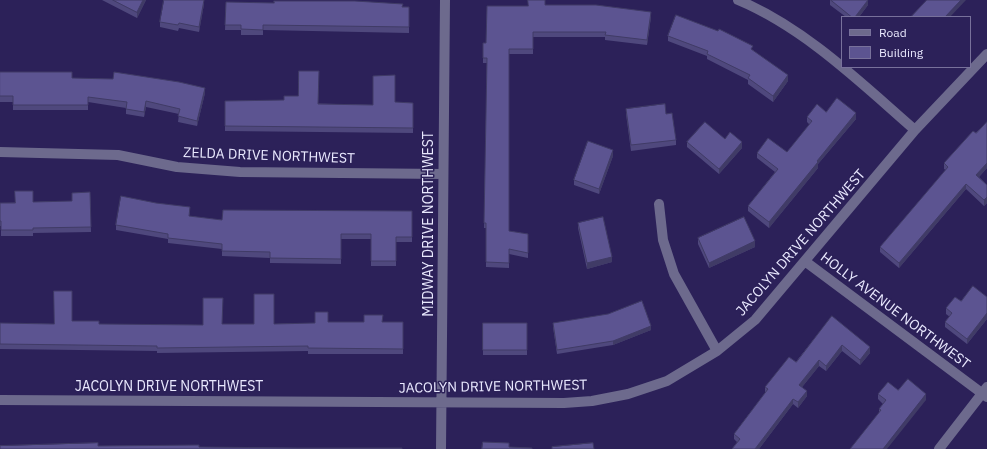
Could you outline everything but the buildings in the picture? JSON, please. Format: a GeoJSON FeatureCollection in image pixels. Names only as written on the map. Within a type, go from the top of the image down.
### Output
{"type":"FeatureCollection","features":[{"type":"Feature","properties":{"kind":"street","name":"MIDWAY DRIVE NORTHWEST"},"geometry":{"type":"LineString","coordinates":[[441,449],[445,0]]}},
{"type":"Feature","properties":{"kind":"street"},"geometry":{"type":"LineString","coordinates":[[738,0],[758,8],[807,40],[841,66]]}},
{"type":"Feature","properties":{"kind":"street","name":"JACOLYN DRIVE NORTHWEST"},"geometry":{"type":"LineString","coordinates":[[0,400],[564,403],[592,401],[620,396],[667,381],[717,350],[756,320],[915,130],[987,54]]}},
{"type":"Feature","properties":{"kind":"street"},"geometry":{"type":"LineString","coordinates":[[843,68],[915,130]]}},
{"type":"Feature","properties":{"kind":"street","name":"ZELDA DRIVE NORTHWEST"},"geometry":{"type":"LineString","coordinates":[[0,152],[118,155],[177,167],[240,172],[443,174]]}},
{"type":"Feature","properties":{"kind":"street"},"geometry":{"type":"LineString","coordinates":[[659,204],[663,240],[674,274],[717,350]]}},
{"type":"Feature","properties":{"kind":"street","name":"HOLLY AVENUE NORTHWEST"},"geometry":{"type":"LineString","coordinates":[[806,262],[985,392]]}},
{"type":"Feature","properties":{"kind":"street"},"geometry":{"type":"LineString","coordinates":[[938,449],[985,392]]}}]}
